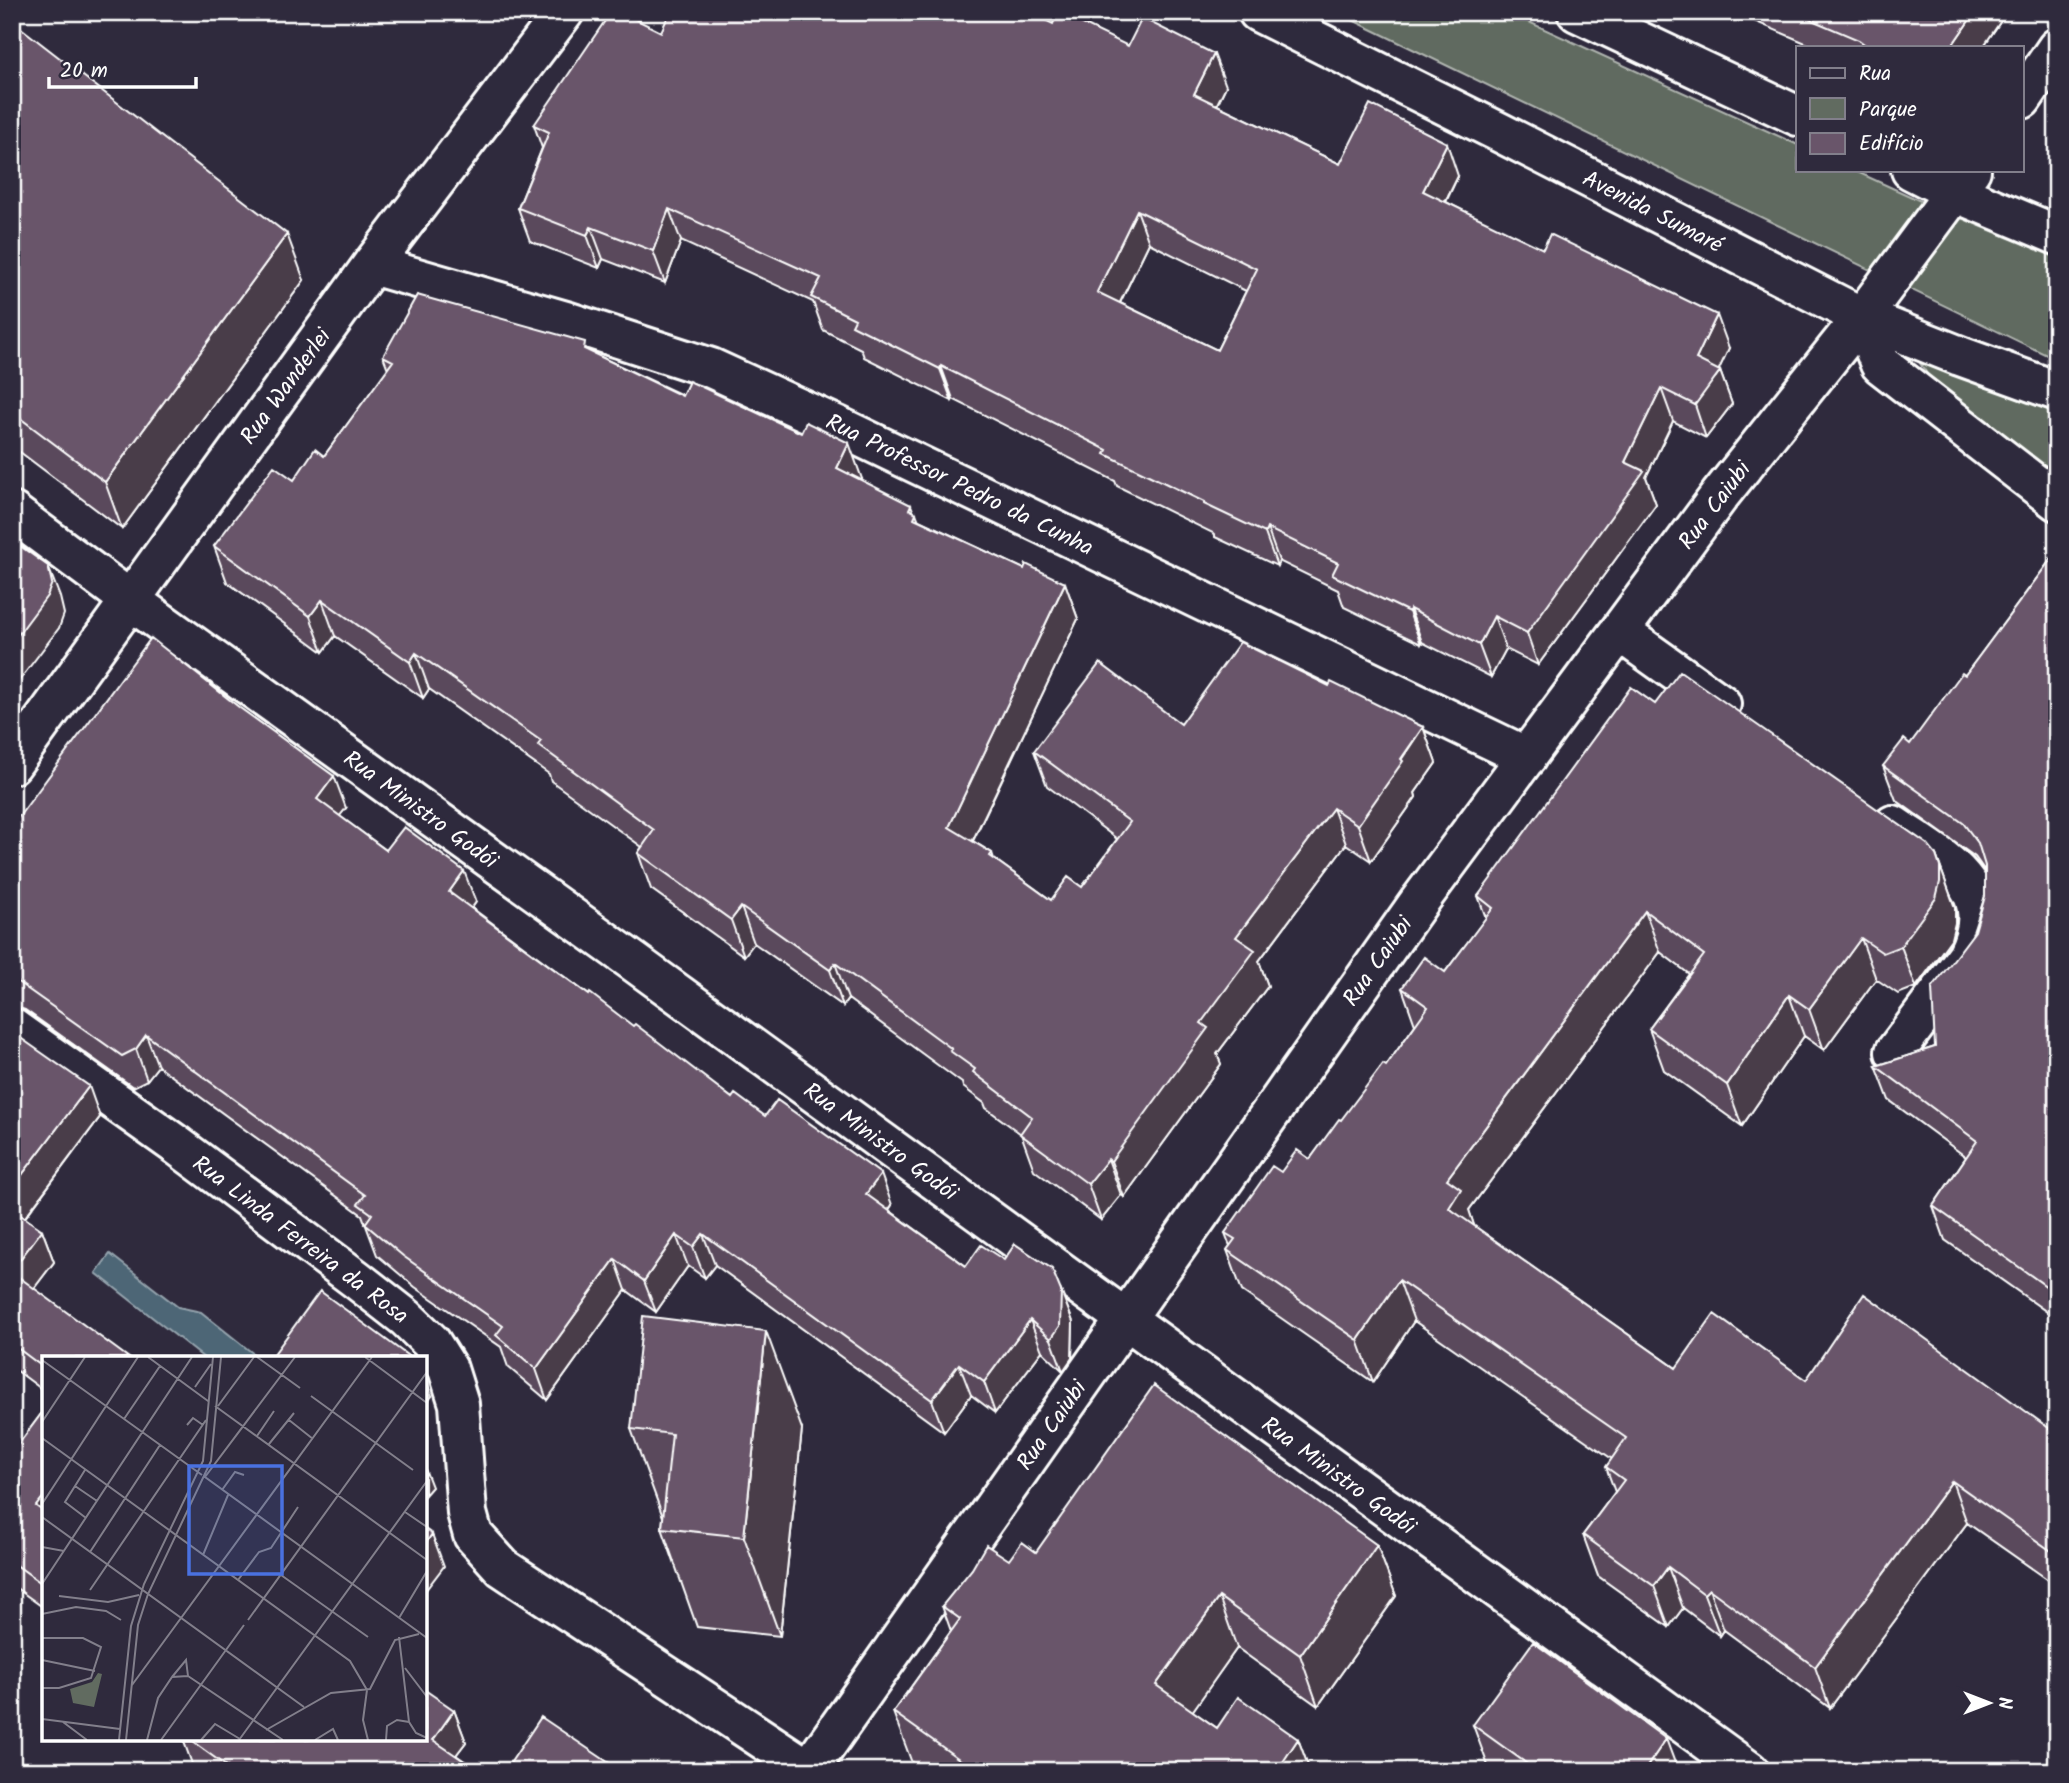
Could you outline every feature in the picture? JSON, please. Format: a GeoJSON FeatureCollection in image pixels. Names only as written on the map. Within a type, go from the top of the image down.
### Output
{"type":"FeatureCollection","features":[{"type":"Feature","properties":{"kind":"street","name":"Rua Wanderlei"},"geometry":{"type":"LineString","coordinates":[[12,764],[372,265],[564,12]]}},
{"type":"Feature","properties":{"kind":"street","name":"Avenida Sumaré"},"geometry":{"type":"LineString","coordinates":[[1258,12],[1862,317],[2057,391]]}},
{"type":"Feature","properties":{"kind":"street"},"geometry":{"type":"LineString","coordinates":[[1577,12],[1796,115]]}},
{"type":"Feature","properties":{"kind":"street"},"geometry":{"type":"LineString","coordinates":[[2024,96],[2057,48]]}},
{"type":"Feature","properties":{"kind":"street"},"geometry":{"type":"LineString","coordinates":[[1920,172],[1962,181],[2057,235]]}},
{"type":"Feature","properties":{"kind":"street","name":"Rua Caiubi"},"geometry":{"type":"LineString","coordinates":[[809,1770],[1419,902],[1720,495],[1862,317],[1962,181]]}},
{"type":"Feature","properties":{"kind":"street","name":"Rua Professor Pedro da Cunha"},"geometry":{"type":"LineString","coordinates":[[372,265],[710,368],[838,425],[1527,757]]}},
{"type":"Feature","properties":{"kind":"street"},"geometry":{"type":"LineString","coordinates":[[1862,317],[1880,364],[2057,501]]}},
{"type":"Feature","properties":{"kind":"street","name":"Rua Ministro Godói"},"geometry":{"type":"LineString","coordinates":[[12,512],[1749,1771]]}},
{"type":"Feature","properties":{"kind":"street"},"geometry":{"type":"LineString","coordinates":[[1620,632],[1752,726]]}},
{"type":"Feature","properties":{"kind":"street"},"geometry":{"type":"LineString","coordinates":[[1863,803],[1964,877],[1973,892],[1977,909],[1975,941],[1968,956],[1895,1052]]}},
{"type":"Feature","properties":{"kind":"street","name":"Rua Linda Ferreira da Rosa"},"geometry":{"type":"LineString","coordinates":[[12,1028],[178,1146],[356,1279],[406,1318],[431,1342],[448,1368],[459,1404],[467,1513],[473,1535],[503,1568],[809,1770]]}},
{"type":"Feature","properties":{"kind":"green space"},"geometry":{"type":"Polygon","coordinates":[[[1336,12],[1507,12],[1796,144],[1796,172],[1857,172],[2057,258],[2057,360],[1336,12]]]}},
{"type":"Feature","properties":{"kind":"green space"},"geometry":{"type":"Polygon","coordinates":[[[1917,359],[2057,410],[2057,483],[1950,407],[1917,359]]]}},
{"type":"Feature","properties":{"kind":"water"},"geometry":{"type":"Polygon","coordinates":[[[110,1254],[178,1307],[201,1312],[255,1355],[201,1356],[96,1273],[110,1254]]]}},
{"type":"Feature","properties":{"kind":"building"},"geometry":{"type":"Polygon","coordinates":[[[611,12],[621,12],[661,32],[670,12],[1029,12],[1053,24],[1058,12],[1128,46],[1142,18],[1214,54],[1194,94],[1340,164],[1370,104],[1447,143],[1423,191],[1543,249],[1550,234],[1717,315],[1696,359],[1720,371],[1695,405],[1661,388],[1625,462],[1644,471],[1527,633],[1494,616],[1479,645],[1410,609],[1409,612],[1332,575],[1338,563],[1267,528],[1265,533],[1204,504],[1105,454],[1107,450],[941,366],[940,369],[852,325],[855,319],[811,297],[821,278],[669,209],[653,251],[591,227],[587,235],[518,208],[549,132],[534,125],[611,12]],[[1137,210],[1097,292],[1217,350],[1257,269],[1137,210]]]}},
{"type":"Feature","properties":{"kind":"building"},"geometry":{"type":"Polygon","coordinates":[[[1793,12],[1975,12],[1952,46],[1867,46],[1859,40],[1793,12]]]}},
{"type":"Feature","properties":{"kind":"building"},"geometry":{"type":"Polygon","coordinates":[[[12,21],[287,234],[105,482],[12,412],[12,21]]]}},
{"type":"Feature","properties":{"kind":"building"},"geometry":{"type":"Polygon","coordinates":[[[417,295],[585,342],[584,349],[682,396],[689,381],[801,433],[806,422],[849,443],[837,468],[911,505],[909,509],[916,513],[914,518],[1024,569],[1026,564],[1065,583],[949,827],[992,853],[990,856],[1051,900],[1068,877],[1082,887],[1130,822],[1034,751],[1100,663],[1181,724],[1240,642],[1329,686],[1331,682],[1423,727],[1401,759],[1403,761],[1358,825],[1333,808],[1236,937],[1255,950],[1201,1023],[1208,1028],[1111,1161],[1108,1159],[1088,1184],[1020,1134],[1032,1117],[973,1072],[975,1069],[950,1051],[952,1049],[835,963],[830,970],[741,907],[731,920],[638,853],[654,830],[538,745],[541,741],[416,653],[410,662],[322,600],[310,616],[214,546],[274,466],[294,480],[315,449],[324,456],[393,361],[383,356],[417,295]]]}},
{"type":"Feature","properties":{"kind":"building"},"geometry":{"type":"Polygon","coordinates":[[[20,546],[48,566],[52,583],[47,596],[12,643],[12,555],[20,546]]]}},
{"type":"Feature","properties":{"kind":"building"},"geometry":{"type":"Polygon","coordinates":[[[2057,551],[2057,1294],[1933,1206],[1977,1141],[1876,1066],[1935,1047],[1932,988],[1975,931],[1985,896],[1985,866],[1978,843],[1963,823],[1883,766],[1904,739],[1910,744],[2057,551]]]}},
{"type":"Feature","properties":{"kind":"building"},"geometry":{"type":"Polygon","coordinates":[[[151,638],[240,708],[334,776],[317,799],[386,850],[404,827],[464,871],[449,892],[589,995],[590,993],[633,1026],[635,1024],[732,1098],[735,1094],[765,1116],[777,1100],[881,1174],[866,1194],[966,1266],[981,1245],[1004,1260],[1015,1244],[1052,1269],[1061,1291],[1060,1326],[1051,1339],[1030,1320],[984,1382],[959,1364],[932,1400],[703,1234],[693,1247],[676,1235],[644,1281],[615,1259],[536,1369],[496,1335],[503,1326],[403,1256],[365,1224],[372,1214],[358,1204],[365,1195],[146,1035],[136,1049],[122,1056],[12,978],[12,826],[151,638]]]}},
{"type":"Feature","properties":{"kind":"building"},"geometry":{"type":"Polygon","coordinates":[[[1680,671],[1927,844],[1936,855],[1940,867],[1936,898],[1901,946],[1883,953],[1861,938],[1809,1009],[1789,995],[1727,1085],[1649,1029],[1704,955],[1645,911],[1447,1179],[1461,1189],[1449,1208],[1676,1368],[1714,1314],[1806,1380],[1864,1294],[2057,1434],[2057,1555],[1952,1481],[1815,1667],[1709,1589],[1704,1594],[1668,1567],[1654,1586],[1583,1535],[1624,1480],[1606,1467],[1626,1438],[1399,1280],[1358,1340],[1227,1250],[1235,1239],[1225,1233],[1272,1166],[1281,1172],[1297,1150],[1310,1159],[1383,1064],[1386,1066],[1428,1007],[1402,988],[1424,957],[1445,972],[1493,908],[1478,896],[1631,687],[1655,704],[1680,671]]]}},
{"type":"Feature","properties":{"kind":"building"},"geometry":{"type":"Polygon","coordinates":[[[12,1032],[89,1086],[12,1188],[12,1032]]]}},
{"type":"Feature","properties":{"kind":"building"},"geometry":{"type":"Polygon","coordinates":[[[12,1209],[42,1230],[12,1270],[12,1209]]]}},
{"type":"Feature","properties":{"kind":"building"},"geometry":{"type":"Polygon","coordinates":[[[12,1272],[126,1356],[42,1356],[42,1366],[12,1344],[12,1272]]]}},
{"type":"Feature","properties":{"kind":"building"},"geometry":{"type":"Polygon","coordinates":[[[320,1291],[408,1356],[272,1356],[320,1291]]]}},
{"type":"Feature","properties":{"kind":"building"},"geometry":{"type":"Polygon","coordinates":[[[643,1316],[766,1331],[744,1537],[662,1528],[672,1434],[631,1429],[643,1316]]]}},
{"type":"Feature","properties":{"kind":"building"},"geometry":{"type":"Polygon","coordinates":[[[1154,1385],[1377,1545],[1300,1655],[1219,1597],[1156,1685],[1217,1728],[1238,1697],[1298,1739],[1277,1771],[976,1771],[893,1712],[960,1619],[942,1606],[972,1569],[986,1545],[1009,1560],[1022,1542],[1036,1552],[1154,1385]]]}},
{"type":"Feature","properties":{"kind":"building"},"geometry":{"type":"Polygon","coordinates":[[[42,1413],[42,1498],[36,1506],[42,1510],[42,1584],[12,1562],[12,1453],[42,1413]]]}},
{"type":"Feature","properties":{"kind":"building"},"geometry":{"type":"Polygon","coordinates":[[[1533,1642],[1666,1739],[1644,1771],[1537,1771],[1473,1725],[1533,1642]]]}},
{"type":"Feature","properties":{"kind":"building"},"geometry":{"type":"Polygon","coordinates":[[[427,1691],[454,1710],[433,1740],[479,1771],[233,1771],[192,1741],[427,1741],[427,1691]]]}},
{"type":"Feature","properties":{"kind":"building"},"geometry":{"type":"Polygon","coordinates":[[[541,1717],[621,1771],[505,1771],[541,1717]]]}}]}
